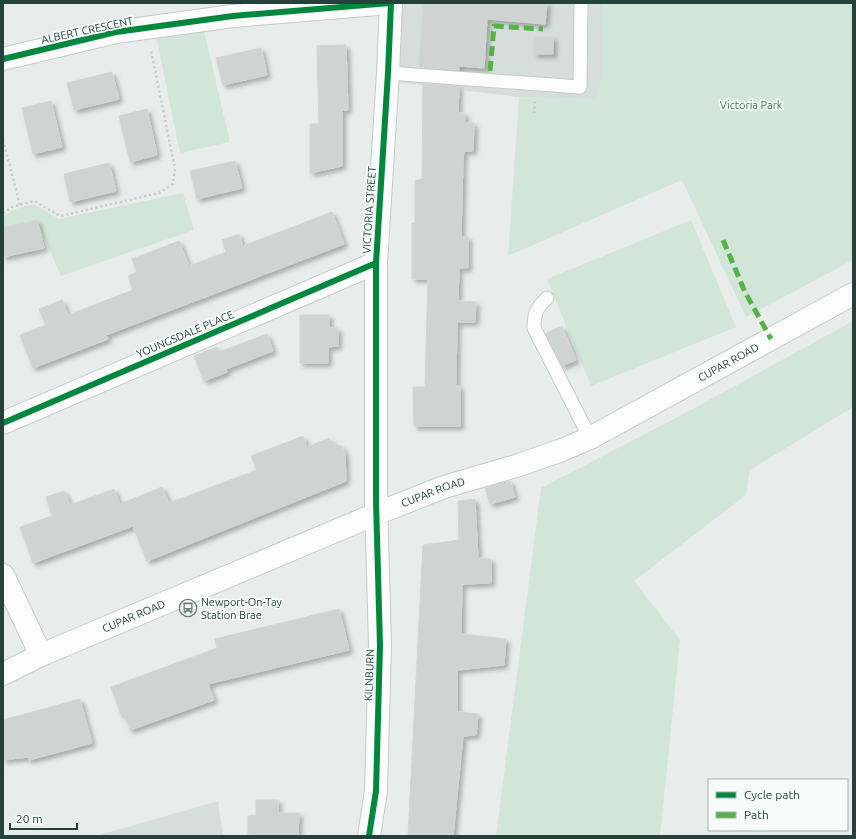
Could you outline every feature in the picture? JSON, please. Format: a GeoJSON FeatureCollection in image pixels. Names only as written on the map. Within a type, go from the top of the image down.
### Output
{"type":"FeatureCollection","features":[{"type":"Feature","properties":{"kind":"street","name":"ALBERT CRESCENT"},"geometry":{"type":"LineString","coordinates":[[3,59],[116,32],[233,16],[390,3]]}},
{"type":"Feature","properties":{"kind":"street","name":"VICTORIA STREET"},"geometry":{"type":"LineString","coordinates":[[376,514],[376,263],[388,73],[390,3]]}},
{"type":"Feature","properties":{"kind":"street","name":"YOUNGSDALE PLACE"},"geometry":{"type":"LineString","coordinates":[[3,423],[376,263]]}},
{"type":"Feature","properties":{"kind":"street","name":"CUPAR ROAD"},"geometry":{"type":"LineString","coordinates":[[3,674],[41,654],[376,514],[444,487],[516,466],[562,450],[590,438],[853,294]]}},
{"type":"Feature","properties":{"kind":"street","name":"KILNBURN"},"geometry":{"type":"LineString","coordinates":[[369,836],[376,791],[380,645],[376,514]]}},
{"type":"Feature","properties":{"kind":"street"},"geometry":{"type":"LineString","coordinates":[[3,575],[41,654]]}},
{"type":"Feature","properties":{"kind":"lane"},"geometry":{"type":"LineString","coordinates":[[388,73],[580,86],[581,3]]}},
{"type":"Feature","properties":{"kind":"lane"},"geometry":{"type":"LineString","coordinates":[[547,298],[539,305],[534,316],[534,328],[590,438]]}},
{"type":"Feature","properties":{"kind":"path"},"geometry":{"type":"LineString","coordinates":[[3,213],[12,207],[34,201],[60,216],[159,193],[173,184],[174,168],[147,28]]}},
{"type":"Feature","properties":{"kind":"path"},"geometry":{"type":"LineString","coordinates":[[3,140],[20,205]]}},
{"type":"Feature","properties":{"kind":"shaded area"},"geometry":{"type":"Polygon","coordinates":[[[403,3],[630,3],[622,100],[519,97],[396,82],[403,3]]]}},
{"type":"Feature","properties":{"kind":"shaded area"},"geometry":{"type":"Polygon","coordinates":[[[218,801],[223,836],[96,836],[218,801]]]}},
{"type":"Feature","properties":{"kind":"green space","name":"Victoria Park"},"geometry":{"type":"Polygon","coordinates":[[[602,3],[853,3],[853,260],[746,317],[682,180],[508,256],[519,97],[595,99],[603,76],[602,3]]]}},
{"type":"Feature","properties":{"kind":"green space"},"geometry":{"type":"Polygon","coordinates":[[[204,31],[230,142],[180,153],[156,36],[204,31]]]}},
{"type":"Feature","properties":{"kind":"green space"},"geometry":{"type":"Polygon","coordinates":[[[183,193],[194,230],[61,276],[37,221],[3,228],[3,217],[12,210],[34,204],[59,219],[183,193]]]}},
{"type":"Feature","properties":{"kind":"green space"},"geometry":{"type":"Polygon","coordinates":[[[691,220],[736,327],[591,386],[547,279],[691,220]]]}},
{"type":"Feature","properties":{"kind":"green space"},"geometry":{"type":"Polygon","coordinates":[[[853,321],[853,407],[750,470],[746,495],[634,581],[680,640],[660,836],[496,836],[541,488],[691,410],[853,321]]]}},
{"type":"Feature","properties":{"kind":"building"},"geometry":{"type":"Polygon","coordinates":[[[424,3],[547,3],[545,24],[487,19],[484,68],[459,66],[459,70],[423,68],[423,63],[419,63],[424,3]]]}},
{"type":"Feature","properties":{"kind":"building"},"geometry":{"type":"Polygon","coordinates":[[[534,37],[553,37],[553,54],[534,54],[534,37]]]}},
{"type":"Feature","properties":{"kind":"building"},"geometry":{"type":"Polygon","coordinates":[[[346,45],[348,110],[342,110],[342,166],[310,173],[310,124],[319,124],[317,46],[346,45]]]}},
{"type":"Feature","properties":{"kind":"building"},"geometry":{"type":"Polygon","coordinates":[[[261,48],[267,75],[223,85],[216,58],[261,48]]]}},
{"type":"Feature","properties":{"kind":"building"},"geometry":{"type":"Polygon","coordinates":[[[112,72],[119,99],[74,110],[67,83],[112,72]]]}},
{"type":"Feature","properties":{"kind":"building"},"geometry":{"type":"Polygon","coordinates":[[[423,84],[459,86],[458,113],[465,113],[465,123],[474,123],[473,151],[464,151],[463,160],[461,237],[468,237],[468,268],[459,268],[458,301],[476,302],[475,322],[457,322],[456,386],[460,386],[460,426],[414,426],[413,387],[425,387],[428,279],[412,279],[412,223],[415,223],[415,181],[426,177],[422,177],[423,84]]]}},
{"type":"Feature","properties":{"kind":"building"},"geometry":{"type":"Polygon","coordinates":[[[51,101],[62,147],[33,154],[22,108],[51,101]]]}},
{"type":"Feature","properties":{"kind":"building"},"geometry":{"type":"Polygon","coordinates":[[[147,109],[157,155],[130,162],[119,116],[147,109]]]}},
{"type":"Feature","properties":{"kind":"building"},"geometry":{"type":"Polygon","coordinates":[[[235,161],[242,188],[197,199],[190,171],[235,161]]]}},
{"type":"Feature","properties":{"kind":"building"},"geometry":{"type":"Polygon","coordinates":[[[109,163],[116,191],[70,202],[64,174],[109,163]]]}},
{"type":"Feature","properties":{"kind":"building"},"geometry":{"type":"Polygon","coordinates":[[[332,212],[344,244],[106,335],[108,339],[33,368],[20,335],[46,325],[39,309],[62,300],[68,315],[133,290],[128,276],[137,272],[132,259],[179,241],[189,266],[226,252],[222,240],[239,234],[243,246],[332,212]]]}},
{"type":"Feature","properties":{"kind":"building"},"geometry":{"type":"Polygon","coordinates":[[[37,220],[44,248],[3,257],[3,228],[37,220]]]}},
{"type":"Feature","properties":{"kind":"building"},"geometry":{"type":"Polygon","coordinates":[[[300,315],[329,315],[329,328],[338,328],[338,346],[328,347],[328,363],[300,363],[300,315]]]}},
{"type":"Feature","properties":{"kind":"building"},"geometry":{"type":"Polygon","coordinates":[[[562,326],[576,360],[562,366],[546,333],[562,326]]]}},
{"type":"Feature","properties":{"kind":"building"},"geometry":{"type":"Polygon","coordinates":[[[267,334],[273,351],[226,369],[227,372],[204,381],[194,356],[217,347],[219,352],[267,334]]]}},
{"type":"Feature","properties":{"kind":"building"},"geometry":{"type":"Polygon","coordinates":[[[303,436],[307,447],[329,438],[333,444],[341,446],[345,452],[346,481],[147,561],[133,526],[33,563],[20,527],[52,516],[46,497],[64,491],[70,505],[114,489],[120,504],[162,487],[169,503],[257,470],[251,456],[303,436]]]}},
{"type":"Feature","properties":{"kind":"building"},"geometry":{"type":"Polygon","coordinates":[[[510,481],[515,497],[490,504],[485,488],[510,481]]]}},
{"type":"Feature","properties":{"kind":"building"},"geometry":{"type":"Polygon","coordinates":[[[475,499],[478,558],[491,559],[491,583],[462,584],[461,634],[506,639],[504,665],[457,670],[457,712],[478,714],[476,735],[463,736],[453,836],[408,836],[423,545],[459,540],[458,501],[475,499]]]}},
{"type":"Feature","properties":{"kind":"building"},"geometry":{"type":"Polygon","coordinates":[[[339,609],[349,650],[208,684],[214,700],[130,730],[124,714],[121,715],[111,687],[217,648],[215,639],[339,609]]]}},
{"type":"Feature","properties":{"kind":"building"},"geometry":{"type":"Polygon","coordinates":[[[80,699],[92,743],[29,760],[28,757],[3,760],[3,720],[80,699]]]}},
{"type":"Feature","properties":{"kind":"building"},"geometry":{"type":"Polygon","coordinates":[[[256,800],[278,800],[278,813],[299,813],[298,836],[261,836],[261,834],[248,834],[248,816],[256,815],[256,800]]]}},
{"type":"Feature","properties":{"kind":"marked path"},"geometry":{"type":"LineString","coordinates":[[490,71],[494,26],[543,29]]}},
{"type":"Feature","properties":{"kind":"marked path"},"geometry":{"type":"LineString","coordinates":[[723,240],[745,292],[771,339]]}},
{"type":"Feature","properties":{"kind":"cycle path"},"geometry":{"type":"LineString","coordinates":[[3,59],[116,32],[233,16],[390,3]]}},
{"type":"Feature","properties":{"kind":"cycle path"},"geometry":{"type":"LineString","coordinates":[[369,836],[376,791],[380,645],[376,501],[376,263],[391,3]]}},
{"type":"Feature","properties":{"kind":"cycle path"},"geometry":{"type":"LineString","coordinates":[[3,423],[376,263]]}},
{"type":"Feature","properties":{"kind":"place","name":"Newport-On-Tay Station Brae"},"geometry":{"type":"Point","coordinates":[188,608]}}]}
